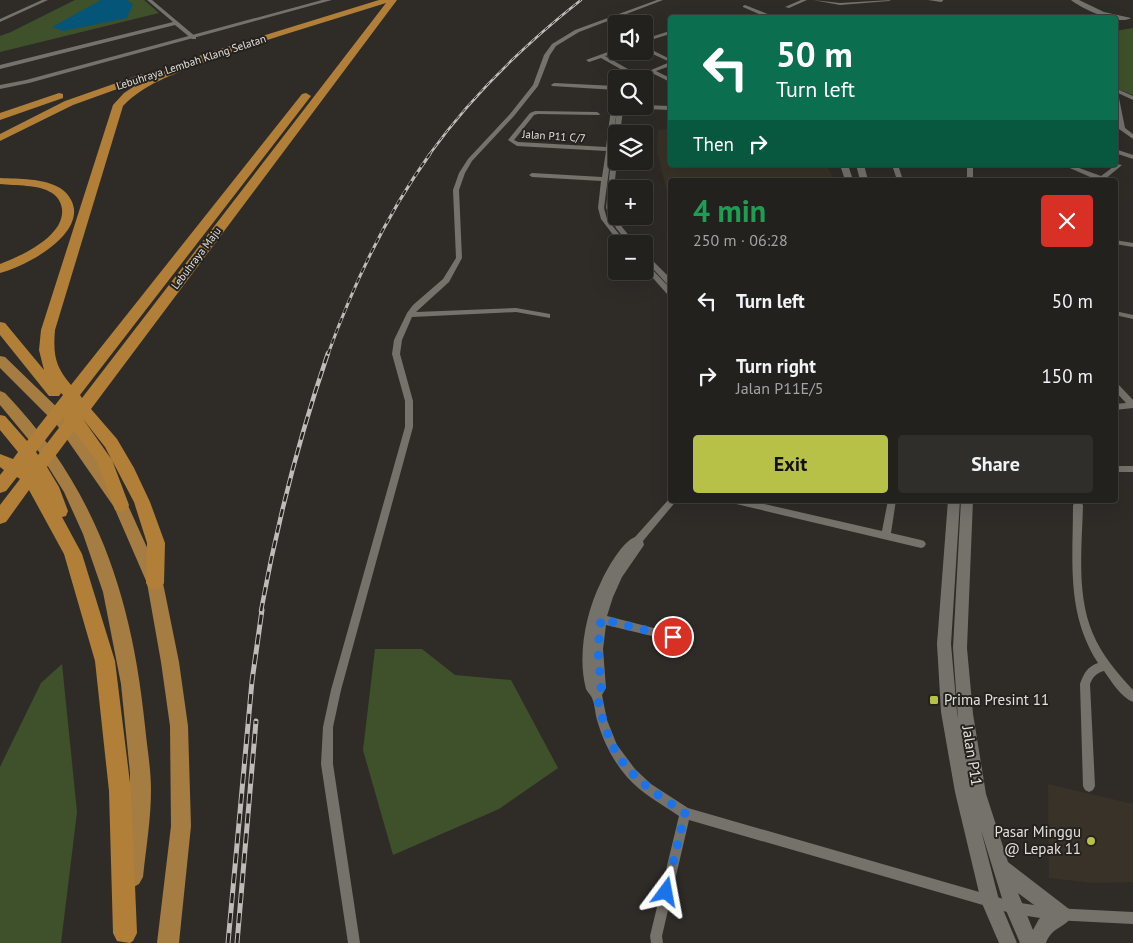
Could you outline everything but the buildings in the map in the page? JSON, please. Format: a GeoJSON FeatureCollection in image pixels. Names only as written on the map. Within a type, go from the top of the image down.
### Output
{"type":"FeatureCollection","features":[{"type":"Feature","properties":{"kind":"highway","name":"Lebuhraya Lembah Klang Selatan"},"geometry":{"type":"LineString","coordinates":[[0,130],[62,100],[152,67],[374,0]]}},
{"type":"Feature","properties":{"kind":"highway","name":"Lebuhraya Maju"},"geometry":{"type":"LineString","coordinates":[[4,512],[371,18],[382,0]]}},
{"type":"Feature","properties":{"kind":"highway","name":"Lebuhraya Lembah Klang Selatan"},"geometry":{"type":"LineString","coordinates":[[0,138],[30,121],[87,96],[388,0]]}},
{"type":"Feature","properties":{"kind":"highway","name":"Lebuhraya Maju"},"geometry":{"type":"LineString","coordinates":[[0,487],[371,18],[392,0]]}},
{"type":"Feature","properties":{"kind":"highway"},"geometry":{"type":"LineString","coordinates":[[168,943],[181,826],[178,726],[170,662],[155,583],[156,543],[142,502],[126,468],[111,443],[52,372],[46,350],[48,330],[118,105],[127,95],[140,86],[168,72],[212,55]]}},
{"type":"Feature","properties":{"kind":"highway"},"geometry":{"type":"LineString","coordinates":[[0,117],[28,109],[110,78],[152,67]]}},
{"type":"Feature","properties":{"kind":"highway"},"geometry":{"type":"LineString","coordinates":[[0,181],[47,185],[65,197],[70,213],[66,225],[50,243],[32,255],[0,269]]}},
{"type":"Feature","properties":{"kind":"highway"},"geometry":{"type":"LineString","coordinates":[[0,326],[41,375],[104,460],[121,505],[155,583]]}},
{"type":"Feature","properties":{"kind":"highway"},"geometry":{"type":"LineString","coordinates":[[0,360],[62,421],[121,505]]}},
{"type":"Feature","properties":{"kind":"highway"},"geometry":{"type":"LineString","coordinates":[[0,396],[26,425],[57,466],[79,506],[92,536],[107,580],[123,644],[133,696],[141,791],[125,938]]}},
{"type":"Feature","properties":{"kind":"highway"},"geometry":{"type":"LineString","coordinates":[[0,420],[49,484],[57,500],[105,660],[120,791],[125,938]]}},
{"type":"Feature","properties":{"kind":"highway"},"geometry":{"type":"LineString","coordinates":[[0,460],[21,471],[32,481],[41,494],[72,554]]}},
{"type":"Feature","properties":{"kind":"main road"},"geometry":{"type":"LineString","coordinates":[[1066,0],[1101,15]]}},
{"type":"Feature","properties":{"kind":"main road"},"geometry":{"type":"LineString","coordinates":[[1074,0],[1102,15]]}},
{"type":"Feature","properties":{"kind":"main road"},"geometry":{"type":"LineString","coordinates":[[1118,19],[1131,21]]}},
{"type":"Feature","properties":{"kind":"main road"},"geometry":{"type":"LineString","coordinates":[[1118,19],[1131,21]]}},
{"type":"Feature","properties":{"kind":"main road","name":"Jalan P11"},"geometry":{"type":"LineString","coordinates":[[954,503],[944,644],[950,712],[963,792],[990,901],[1008,943]]}},
{"type":"Feature","properties":{"kind":"main road","name":"Jalan P11"},"geometry":{"type":"LineString","coordinates":[[967,503],[960,648],[965,714],[978,794],[1014,908],[1029,943]]}},
{"type":"Feature","properties":{"kind":"main road"},"geometry":{"type":"LineString","coordinates":[[1001,867],[1063,915],[1045,925],[1040,931],[1037,943]]}},
{"type":"Feature","properties":{"kind":"street"},"geometry":{"type":"LineString","coordinates":[[0,21],[46,0]]}},
{"type":"Feature","properties":{"kind":"street"},"geometry":{"type":"LineString","coordinates":[[149,0],[194,38]]}},
{"type":"Feature","properties":{"kind":"street"},"geometry":{"type":"LineString","coordinates":[[0,87],[27,82],[194,38],[327,0]]}},
{"type":"Feature","properties":{"kind":"street"},"geometry":{"type":"LineString","coordinates":[[354,943],[327,764],[328,727],[336,690],[409,427],[409,401],[396,354],[398,340],[402,328],[410,315],[446,280],[459,258],[456,190],[462,173],[470,160],[512,115],[536,85],[547,54],[554,45],[576,31],[661,0]]}},
{"type":"Feature","properties":{"kind":"street"},"geometry":{"type":"LineString","coordinates":[[787,7],[804,0]]}},
{"type":"Feature","properties":{"kind":"street"},"geometry":{"type":"LineString","coordinates":[[815,0],[840,4],[889,0]]}},
{"type":"Feature","properties":{"kind":"street"},"geometry":{"type":"LineString","coordinates":[[930,0],[941,1]]}},
{"type":"Feature","properties":{"kind":"street"},"geometry":{"type":"LineString","coordinates":[[840,4],[843,15]]}},
{"type":"Feature","properties":{"kind":"street"},"geometry":{"type":"LineString","coordinates":[[745,6],[766,15]]}},
{"type":"Feature","properties":{"kind":"street"},"geometry":{"type":"LineString","coordinates":[[0,67],[176,23]]}},
{"type":"Feature","properties":{"kind":"street"},"geometry":{"type":"LineString","coordinates":[[653,38],[668,33]]}},
{"type":"Feature","properties":{"kind":"street"},"geometry":{"type":"LineString","coordinates":[[653,53],[668,62]]}},
{"type":"Feature","properties":{"kind":"street"},"geometry":{"type":"LineString","coordinates":[[590,60],[608,54]]}},
{"type":"Feature","properties":{"kind":"street"},"geometry":{"type":"LineString","coordinates":[[601,56],[626,70]]}},
{"type":"Feature","properties":{"kind":"street"},"geometry":{"type":"LineString","coordinates":[[653,71],[668,64]]}},
{"type":"Feature","properties":{"kind":"street"},"geometry":{"type":"LineString","coordinates":[[653,72],[668,79]]}},
{"type":"Feature","properties":{"kind":"street"},"geometry":{"type":"LineString","coordinates":[[554,85],[608,88]]}},
{"type":"Feature","properties":{"kind":"street"},"geometry":{"type":"LineString","coordinates":[[1118,91],[1133,98]]}},
{"type":"Feature","properties":{"kind":"street"},"geometry":{"type":"LineString","coordinates":[[653,107],[668,108]]}},
{"type":"Feature","properties":{"kind":"street"},"geometry":{"type":"LineString","coordinates":[[1118,107],[1122,129],[1133,137]]}},
{"type":"Feature","properties":{"kind":"street","name":"Jalan P11 C/7"},"geometry":{"type":"LineString","coordinates":[[597,114],[536,112],[532,114],[511,140],[517,144],[608,149]]}},
{"type":"Feature","properties":{"kind":"street"},"geometry":{"type":"LineString","coordinates":[[608,149],[602,214],[616,235]]}},
{"type":"Feature","properties":{"kind":"street"},"geometry":{"type":"LineString","coordinates":[[1118,152],[1133,157]]}},
{"type":"Feature","properties":{"kind":"street"},"geometry":{"type":"LineString","coordinates":[[1071,167],[1098,178]]}},
{"type":"Feature","properties":{"kind":"street"},"geometry":{"type":"LineString","coordinates":[[1102,178],[1116,167]]}},
{"type":"Feature","properties":{"kind":"street"},"geometry":{"type":"LineString","coordinates":[[613,170],[609,208],[619,228],[625,235]]}},
{"type":"Feature","properties":{"kind":"street"},"geometry":{"type":"LineString","coordinates":[[532,175],[605,179]]}},
{"type":"Feature","properties":{"kind":"street"},"geometry":{"type":"LineString","coordinates":[[1118,242],[1133,245]]}},
{"type":"Feature","properties":{"kind":"street"},"geometry":{"type":"LineString","coordinates":[[653,264],[668,280]]}},
{"type":"Feature","properties":{"kind":"street"},"geometry":{"type":"LineString","coordinates":[[653,274],[668,290]]}},
{"type":"Feature","properties":{"kind":"street"},"geometry":{"type":"LineString","coordinates":[[410,315],[523,310],[548,316]]}},
{"type":"Feature","properties":{"kind":"street"},"geometry":{"type":"LineString","coordinates":[[1118,314],[1133,317]]}},
{"type":"Feature","properties":{"kind":"street"},"geometry":{"type":"LineString","coordinates":[[1118,389],[1133,405]]}},
{"type":"Feature","properties":{"kind":"street"},"geometry":{"type":"LineString","coordinates":[[1118,407],[1133,405]]}},
{"type":"Feature","properties":{"kind":"street"},"geometry":{"type":"LineString","coordinates":[[1118,469],[1133,469]]}},
{"type":"Feature","properties":{"kind":"street"},"geometry":{"type":"LineString","coordinates":[[670,503],[638,540],[632,542],[610,573],[599,596],[590,630],[588,669],[592,690],[597,695],[602,720],[613,748],[631,774],[647,788],[685,813],[1014,908],[1063,915],[1133,918]]}},
{"type":"Feature","properties":{"kind":"street"},"geometry":{"type":"LineString","coordinates":[[745,503],[921,544]]}},
{"type":"Feature","properties":{"kind":"street"},"geometry":{"type":"LineString","coordinates":[[886,536],[892,503]]}},
{"type":"Feature","properties":{"kind":"street"},"geometry":{"type":"LineString","coordinates":[[1078,505],[1079,599],[1084,624],[1106,666],[1133,697]]}},
{"type":"Feature","properties":{"kind":"street"},"geometry":{"type":"LineString","coordinates":[[597,695],[601,688],[598,649],[601,619],[618,575],[639,545],[638,540]]}},
{"type":"Feature","properties":{"kind":"street"},"geometry":{"type":"LineString","coordinates":[[601,619],[673,637]]}},
{"type":"Feature","properties":{"kind":"street"},"geometry":{"type":"LineString","coordinates":[[1088,786],[1085,684],[1088,674],[1096,667],[1106,666]]}},
{"type":"Feature","properties":{"kind":"street"},"geometry":{"type":"LineString","coordinates":[[657,943],[656,936],[685,813]]}},
{"type":"Feature","properties":{"kind":"shaded area"},"geometry":{"type":"Polygon","coordinates":[[[668,129],[668,167],[828,167],[833,178],[668,178],[668,197],[657,151],[658,130],[668,129]]]}},
{"type":"Feature","properties":{"kind":"shaded area","name":"Pasar Minggu @ Lepak 11"},"geometry":{"type":"Polygon","coordinates":[[[1048,784],[1133,804],[1133,882],[1093,883],[1049,878],[1048,784]]]}},
{"type":"Feature","properties":{"kind":"green space"},"geometry":{"type":"Polygon","coordinates":[[[75,0],[144,0],[159,13],[0,52],[0,36],[75,0]]]}},
{"type":"Feature","properties":{"kind":"green space"},"geometry":{"type":"Polygon","coordinates":[[[1133,28],[1133,95],[1118,89],[1118,30],[1133,28]]]}},
{"type":"Feature","properties":{"kind":"green space"},"geometry":{"type":"Polygon","coordinates":[[[375,649],[422,649],[455,675],[511,680],[558,768],[499,809],[393,855],[363,750],[375,649]]]}},
{"type":"Feature","properties":{"kind":"green space"},"geometry":{"type":"Polygon","coordinates":[[[62,664],[77,812],[61,943],[0,943],[0,767],[41,683],[62,664]]]}},
{"type":"Feature","properties":{"kind":"water"},"geometry":{"type":"Polygon","coordinates":[[[101,0],[127,0],[133,4],[127,18],[63,31],[52,27],[101,0]]]}},
{"type":"Feature","properties":{"kind":"railway"},"geometry":{"type":"LineString","coordinates":[[429,155],[481,91],[519,53],[581,0]]}},
{"type":"Feature","properties":{"kind":"railway"},"geometry":{"type":"LineString","coordinates":[[328,354],[372,250],[399,201],[430,154]]}},
{"type":"Feature","properties":{"kind":"railway"},"geometry":{"type":"LineString","coordinates":[[261,611],[290,481],[328,353]]}},
{"type":"Feature","properties":{"kind":"railway"},"geometry":{"type":"LineString","coordinates":[[228,943],[252,681],[262,610]]}},
{"type":"Feature","properties":{"kind":"railway"},"geometry":{"type":"LineString","coordinates":[[237,943],[256,721]]}},
{"type":"Feature","properties":{"kind":"place","name":"Prima Presint 11"},"geometry":{"type":"Point","coordinates":[934,700]}},
{"type":"Feature","properties":{"kind":"place","name":"Pasar Minggu @ Lepak 11"},"geometry":{"type":"Point","coordinates":[1091,841]}},
{"type":"Feature","properties":{"kind":"route"},"geometry":{"type":"LineString","coordinates":[[666,892],[685,813],[647,788],[631,774],[613,748],[602,720],[597,695],[601,688],[598,669],[598,649],[601,619],[673,637]]}}]}
